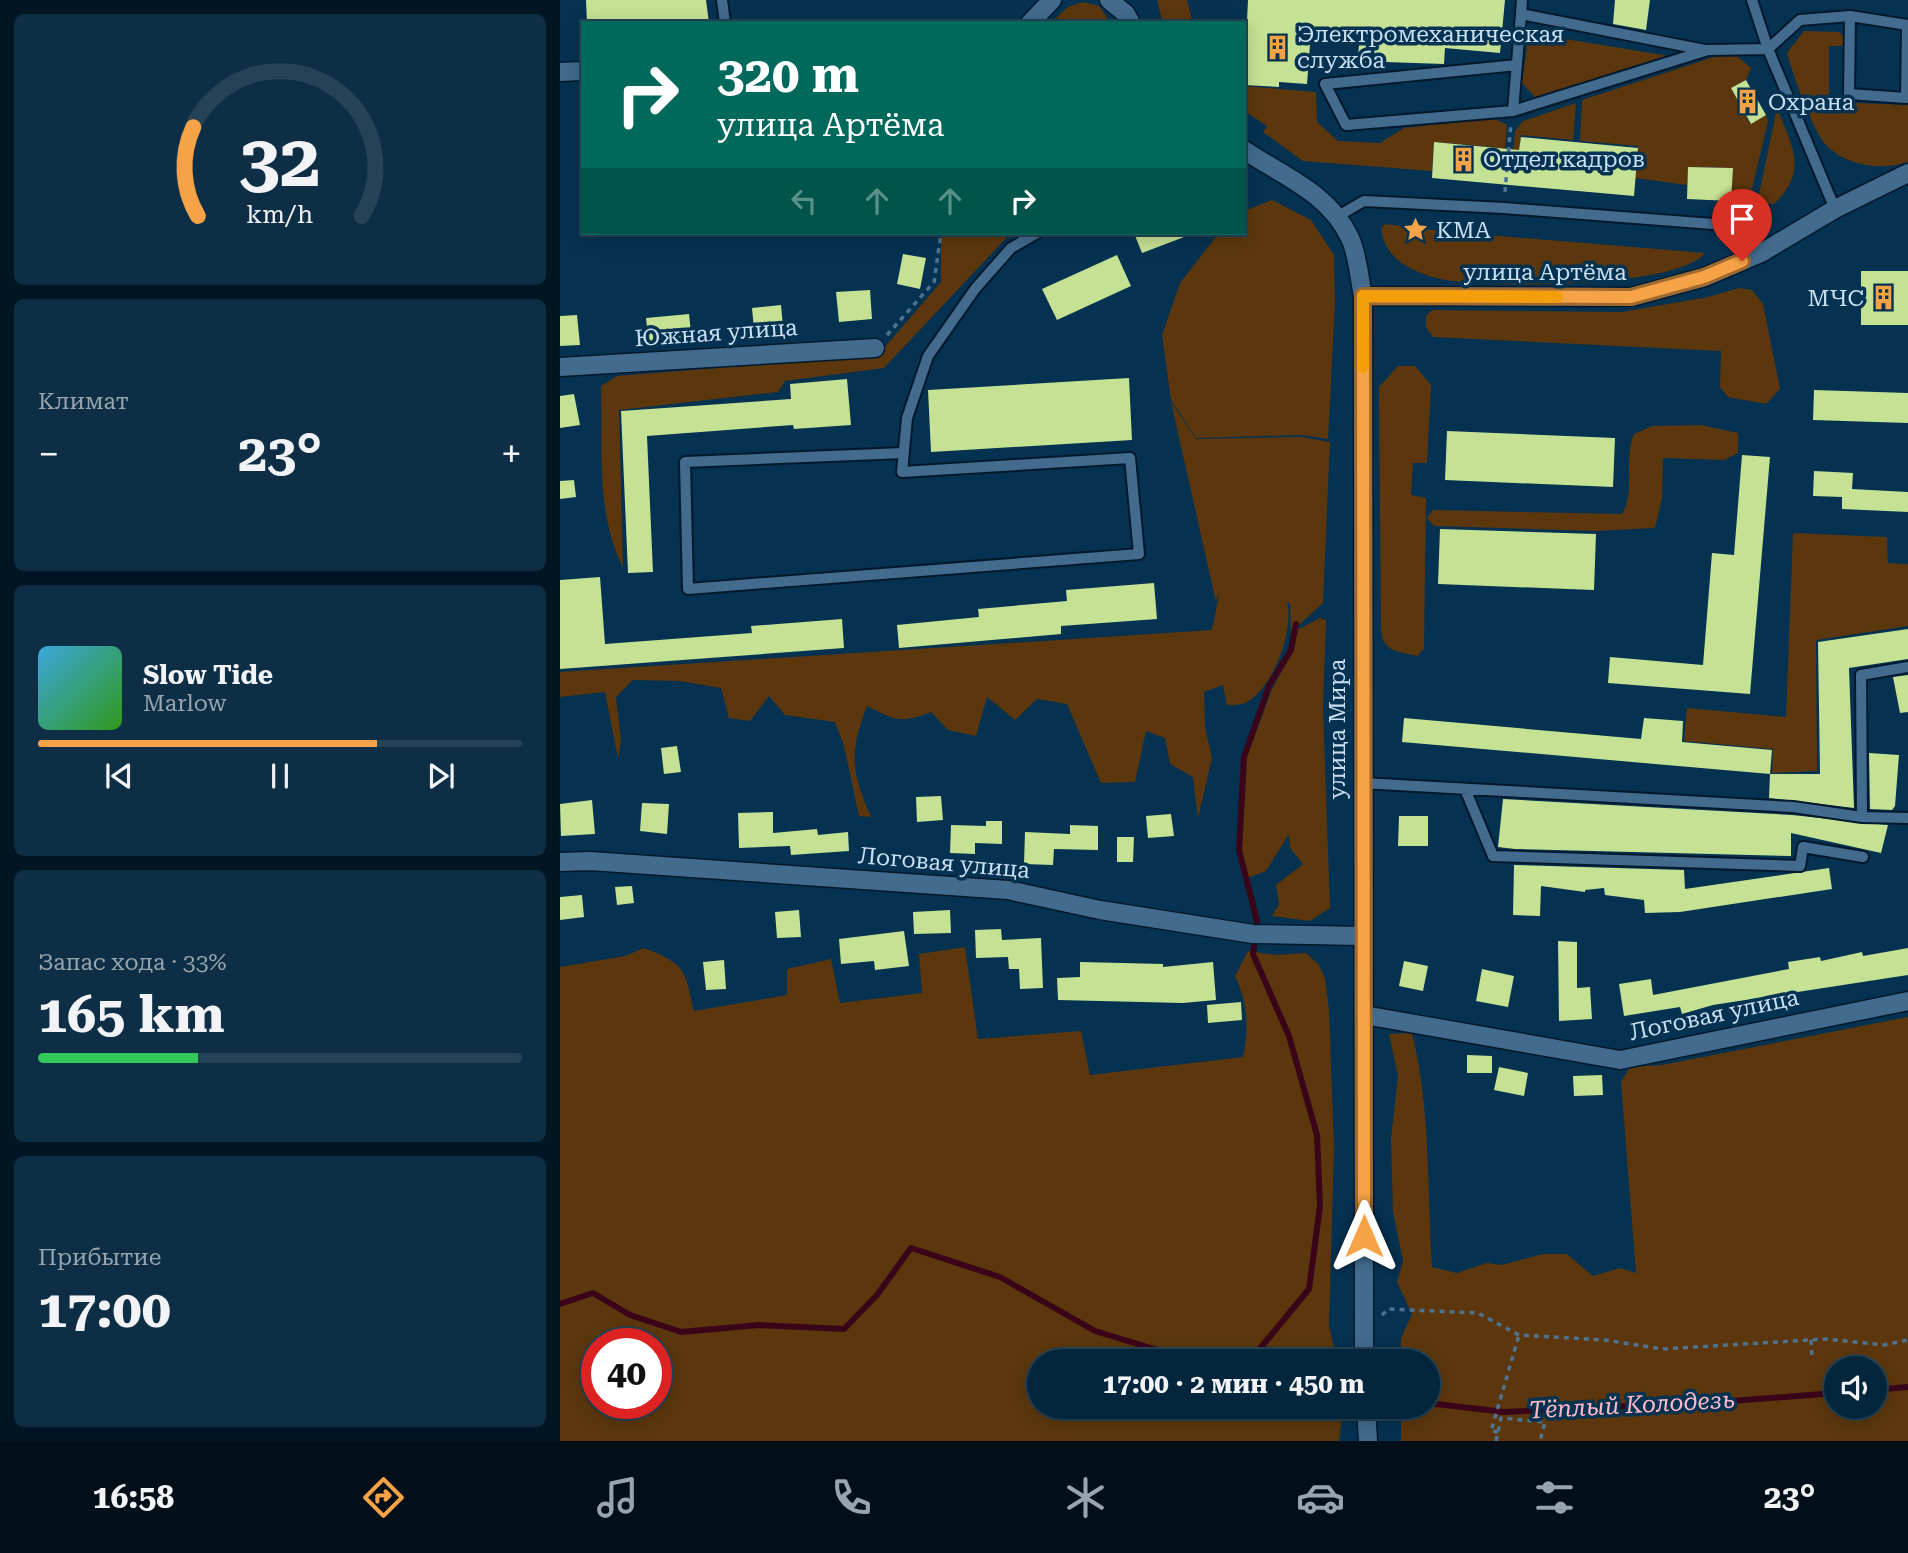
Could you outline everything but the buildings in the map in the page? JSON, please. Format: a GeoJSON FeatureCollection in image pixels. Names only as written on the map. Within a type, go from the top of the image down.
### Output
{"type":"FeatureCollection","features":[{"type":"Feature","properties":{"kind":"street"},"geometry":{"type":"LineString","coordinates":[[1029,20],[1052,0]]}},
{"type":"Feature","properties":{"kind":"street"},"geometry":{"type":"LineString","coordinates":[[1109,0],[1127,12]]}},
{"type":"Feature","properties":{"kind":"street"},"geometry":{"type":"LineString","coordinates":[[560,72],[581,71]]}},
{"type":"Feature","properties":{"kind":"street","name":"улица Мира"},"geometry":{"type":"LineString","coordinates":[[1246,151],[1309,189],[1338,216],[1352,240],[1363,296],[1364,1349]]}},
{"type":"Feature","properties":{"kind":"street"},"geometry":{"type":"LineString","coordinates":[[1246,164],[1284,176]]}},
{"type":"Feature","properties":{"kind":"street","name":"улица Артёма"},"geometry":{"type":"LineString","coordinates":[[1363,296],[1631,297],[1704,277],[1761,253],[1835,209],[1908,173]]}},
{"type":"Feature","properties":{"kind":"street","name":"Южная улица"},"geometry":{"type":"LineString","coordinates":[[560,367],[875,348]]}},
{"type":"Feature","properties":{"kind":"street","name":"Логовая улица"},"geometry":{"type":"LineString","coordinates":[[560,862],[590,861],[1008,890],[1100,910],[1253,934],[1362,936]]}},
{"type":"Feature","properties":{"kind":"street","name":"Логовая улица"},"geometry":{"type":"LineString","coordinates":[[1364,1015],[1620,1059],[1908,1000]]}},
{"type":"Feature","properties":{"kind":"street"},"geometry":{"type":"LineString","coordinates":[[1367,1419],[1368,1441]]}},
{"type":"Feature","properties":{"kind":"lane"},"geometry":{"type":"LineString","coordinates":[[722,0],[724,21]]}},
{"type":"Feature","properties":{"kind":"lane"},"geometry":{"type":"LineString","coordinates":[[1513,111],[1522,0]]}},
{"type":"Feature","properties":{"kind":"lane"},"geometry":{"type":"LineString","coordinates":[[1752,0],[1768,49],[1835,209]]}},
{"type":"Feature","properties":{"kind":"lane"},"geometry":{"type":"LineString","coordinates":[[1521,14],[1708,50],[1768,49],[1800,20],[1850,16],[1908,25],[1906,98],[1849,94],[1850,16]]}},
{"type":"Feature","properties":{"kind":"lane"},"geometry":{"type":"LineString","coordinates":[[1517,65],[1325,85],[1346,125],[1513,111],[1708,50]]}},
{"type":"Feature","properties":{"kind":"lane"},"geometry":{"type":"LineString","coordinates":[[1338,216],[1364,201],[1504,208],[1726,225],[1761,253]]}},
{"type":"Feature","properties":{"kind":"lane"},"geometry":{"type":"LineString","coordinates":[[904,453],[685,461],[688,589],[1139,554],[1130,458],[902,472],[904,453],[907,418],[928,356],[975,289],[1011,248],[1034,235]]}},
{"type":"Feature","properties":{"kind":"lane"},"geometry":{"type":"LineString","coordinates":[[1862,817],[1861,675],[1908,667]]}},
{"type":"Feature","properties":{"kind":"lane"},"geometry":{"type":"LineString","coordinates":[[1362,783],[1793,807],[1862,817],[1908,818]]}},
{"type":"Feature","properties":{"kind":"lane"},"geometry":{"type":"LineString","coordinates":[[1465,789],[1493,856],[1800,866],[1803,847],[1863,857]]}},
{"type":"Feature","properties":{"kind":"path"},"geometry":{"type":"LineString","coordinates":[[1504,208],[1513,111]]}},
{"type":"Feature","properties":{"kind":"path"},"geometry":{"type":"LineString","coordinates":[[875,348],[934,282],[941,235]]}},
{"type":"Feature","properties":{"kind":"path"},"geometry":{"type":"LineString","coordinates":[[1364,1319],[1377,1319],[1388,1309],[1478,1313],[1519,1335],[1605,1340],[1661,1349],[1811,1340],[1884,1345],[1908,1340]]}},
{"type":"Feature","properties":{"kind":"path"},"geometry":{"type":"LineString","coordinates":[[1498,1432],[1491,1431],[1519,1335]]}},
{"type":"Feature","properties":{"kind":"path"},"geometry":{"type":"LineString","coordinates":[[1811,1340],[1812,1360]]}},
{"type":"Feature","properties":{"kind":"path"},"geometry":{"type":"LineString","coordinates":[[1496,1441],[1501,1418],[1545,1423],[1540,1441]]}},
{"type":"Feature","properties":{"kind":"shaded area"},"geometry":{"type":"Polygon","coordinates":[[[1157,0],[1187,0],[1192,21],[1162,21],[1157,0]]]}},
{"type":"Feature","properties":{"kind":"shaded area"},"geometry":{"type":"Polygon","coordinates":[[[1083,2],[1099,6],[1110,21],[1052,21],[1068,7],[1083,2]]]}},
{"type":"Feature","properties":{"kind":"shaded area"},"geometry":{"type":"Polygon","coordinates":[[[1804,31],[1839,32],[1845,37],[1847,46],[1829,46],[1829,102],[1908,105],[1908,162],[1887,166],[1864,165],[1843,158],[1826,145],[1809,115],[1787,53],[1804,31]]]}},
{"type":"Feature","properties":{"kind":"shaded area"},"geometry":{"type":"Polygon","coordinates":[[[1535,34],[1669,56],[1543,97],[1535,97],[1522,83],[1528,39],[1535,34]]]}},
{"type":"Feature","properties":{"kind":"shaded area"},"geometry":{"type":"Polygon","coordinates":[[[1723,54],[1738,57],[1751,68],[1746,80],[1731,88],[1750,124],[1766,115],[1768,121],[1749,202],[1731,201],[1733,168],[1689,167],[1687,185],[1635,178],[1638,146],[1580,141],[1582,100],[1723,54]]]}},
{"type":"Feature","properties":{"kind":"shaded area"},"geometry":{"type":"Polygon","coordinates":[[[1246,86],[1316,92],[1317,122],[1338,141],[1380,143],[1404,128],[1493,118],[1507,125],[1503,173],[1494,147],[1434,142],[1432,171],[1303,161],[1263,132],[1267,126],[1246,112],[1246,86]]]}},
{"type":"Feature","properties":{"kind":"shaded area"},"geometry":{"type":"Polygon","coordinates":[[[1576,103],[1573,140],[1521,135],[1516,180],[1511,177],[1515,131],[1523,121],[1576,103]]]}},
{"type":"Feature","properties":{"kind":"shaded area"},"geometry":{"type":"Polygon","coordinates":[[[1777,108],[1792,147],[1794,169],[1785,192],[1774,204],[1757,204],[1777,108]]]}},
{"type":"Feature","properties":{"kind":"shaded area"},"geometry":{"type":"Polygon","coordinates":[[[1272,200],[1311,220],[1334,255],[1335,303],[1328,439],[1301,435],[1196,438],[1171,400],[1162,335],[1180,283],[1217,235],[1246,235],[1246,210],[1272,200]]]}},
{"type":"Feature","properties":{"kind":"shaded area"},"geometry":{"type":"Polygon","coordinates":[[[1385,224],[1450,232],[1705,253],[1688,264],[1660,273],[1625,279],[1546,284],[1454,281],[1424,274],[1397,260],[1384,241],[1381,229],[1385,224]]]}},
{"type":"Feature","properties":{"kind":"shaded area"},"geometry":{"type":"Polygon","coordinates":[[[941,235],[1009,235],[884,368],[785,381],[778,392],[619,410],[623,567],[614,546],[604,502],[601,386],[617,376],[878,355],[941,282],[941,235]]]}},
{"type":"Feature","properties":{"kind":"shaded area"},"geometry":{"type":"Polygon","coordinates":[[[1739,288],[1752,290],[1763,304],[1780,389],[1766,404],[1728,397],[1720,387],[1721,351],[1433,337],[1426,327],[1426,316],[1432,310],[1622,312],[1708,297],[1739,288]]]}},
{"type":"Feature","properties":{"kind":"shaded area"},"geometry":{"type":"Polygon","coordinates":[[[1398,366],[1415,366],[1431,385],[1427,463],[1413,463],[1411,495],[1426,498],[1424,649],[1417,656],[1388,646],[1384,642],[1381,628],[1379,387],[1398,366]]]}},
{"type":"Feature","properties":{"kind":"shaded area"},"geometry":{"type":"Polygon","coordinates":[[[1171,402],[1196,439],[1301,437],[1330,442],[1323,603],[1291,632],[1290,604],[1287,602],[1288,628],[1279,659],[1272,674],[1254,698],[1243,704],[1227,705],[1223,685],[1204,692],[1205,727],[1212,758],[1198,818],[1193,777],[1170,764],[1165,738],[1146,731],[1135,782],[1101,783],[1067,704],[1037,699],[1015,720],[987,697],[976,736],[948,730],[931,712],[898,719],[867,706],[857,737],[855,762],[859,787],[871,817],[859,816],[844,746],[835,722],[785,715],[769,696],[750,721],[729,718],[721,688],[679,681],[633,680],[616,697],[621,740],[618,759],[605,692],[560,697],[560,672],[1212,630],[1220,590],[1216,602],[1171,402]]]}},
{"type":"Feature","properties":{"kind":"shaded area"},"geometry":{"type":"Polygon","coordinates":[[[1701,425],[1738,433],[1738,453],[1724,460],[1663,458],[1662,498],[1655,528],[1596,531],[1434,526],[1427,518],[1433,510],[1622,514],[1628,495],[1629,454],[1634,434],[1652,426],[1701,425]]]}},
{"type":"Feature","properties":{"kind":"shaded area"},"geometry":{"type":"Polygon","coordinates":[[[1793,533],[1887,537],[1888,563],[1908,564],[1908,626],[1816,640],[1817,771],[1772,773],[1773,749],[1684,741],[1687,708],[1786,717],[1793,533]]]}},
{"type":"Feature","properties":{"kind":"shaded area"},"geometry":{"type":"Polygon","coordinates":[[[1320,618],[1326,620],[1323,708],[1330,908],[1310,921],[1272,916],[1279,904],[1276,885],[1303,864],[1290,848],[1289,834],[1266,871],[1248,878],[1242,850],[1246,759],[1272,689],[1293,651],[1297,630],[1320,618]]]}},
{"type":"Feature","properties":{"kind":"shaded area"},"geometry":{"type":"Polygon","coordinates":[[[965,947],[978,1039],[1081,1031],[1090,1075],[1243,1057],[1246,1016],[1243,996],[1235,976],[1248,951],[1276,955],[1306,953],[1319,965],[1325,978],[1329,1010],[1334,1148],[1329,1325],[1334,1349],[1027,1349],[1027,1419],[1342,1419],[1339,1441],[560,1441],[560,967],[625,956],[644,948],[668,959],[681,970],[694,1011],[787,995],[787,969],[831,959],[840,1003],[922,993],[919,954],[965,947]]]}},
{"type":"Feature","properties":{"kind":"shaded area"},"geometry":{"type":"Polygon","coordinates":[[[1908,1017],[1908,1441],[1401,1441],[1401,1419],[1440,1419],[1440,1349],[1401,1349],[1401,1338],[1412,1314],[1397,1282],[1403,1261],[1393,1212],[1391,1139],[1398,1076],[1389,1034],[1412,1033],[1418,1062],[1425,1120],[1432,1267],[1457,1273],[1487,1263],[1502,1265],[1543,1254],[1567,1254],[1593,1276],[1620,1268],[1636,1273],[1621,1082],[1630,1067],[1662,1065],[1908,1017]]]}},
{"type":"Feature","properties":{"kind":"waterway"},"geometry":{"type":"LineString","coordinates":[[1260,1349],[1309,1289],[1320,1206],[1317,1135],[1289,1036],[1253,954],[1257,921],[1239,850],[1244,757],[1269,686],[1291,650],[1296,624]]}},
{"type":"Feature","properties":{"kind":"waterway","name":"Тёплый Колодезь"},"geometry":{"type":"LineString","coordinates":[[560,1304],[593,1293],[630,1315],[681,1332],[759,1325],[844,1329],[877,1295],[911,1248],[1000,1277],[1095,1331],[1154,1349]]}},
{"type":"Feature","properties":{"kind":"waterway","name":"Тёплый Колодезь"},"geometry":{"type":"LineString","coordinates":[[1887,1389],[1908,1387]]}},
{"type":"Feature","properties":{"kind":"waterway","name":"Тёплый Колодезь"},"geometry":{"type":"LineString","coordinates":[[1440,1404],[1504,1412],[1824,1394]]}},
{"type":"Feature","properties":{"kind":"slow traffic"},"geometry":{"type":"LineString","coordinates":[[1363,367],[1363,296],[1557,297]]}},
{"type":"Feature","properties":{"kind":"place","name":"Электромеханическая служба"},"geometry":{"type":"Point","coordinates":[1277,47]}},
{"type":"Feature","properties":{"kind":"place","name":"Охрана"},"geometry":{"type":"Point","coordinates":[1748,102]}},
{"type":"Feature","properties":{"kind":"place","name":"Отдел кадров"},"geometry":{"type":"Point","coordinates":[1463,159]}},
{"type":"Feature","properties":{"kind":"place","name":"КМА"},"geometry":{"type":"Point","coordinates":[1416,230]}},
{"type":"Feature","properties":{"kind":"place","name":"МЧС"},"geometry":{"type":"Point","coordinates":[1884,298]}},
{"type":"Feature","properties":{"kind":"route"},"geometry":{"type":"LineString","coordinates":[[1364,1236],[1363,296],[1631,297],[1704,277],[1742,261]]}}]}
